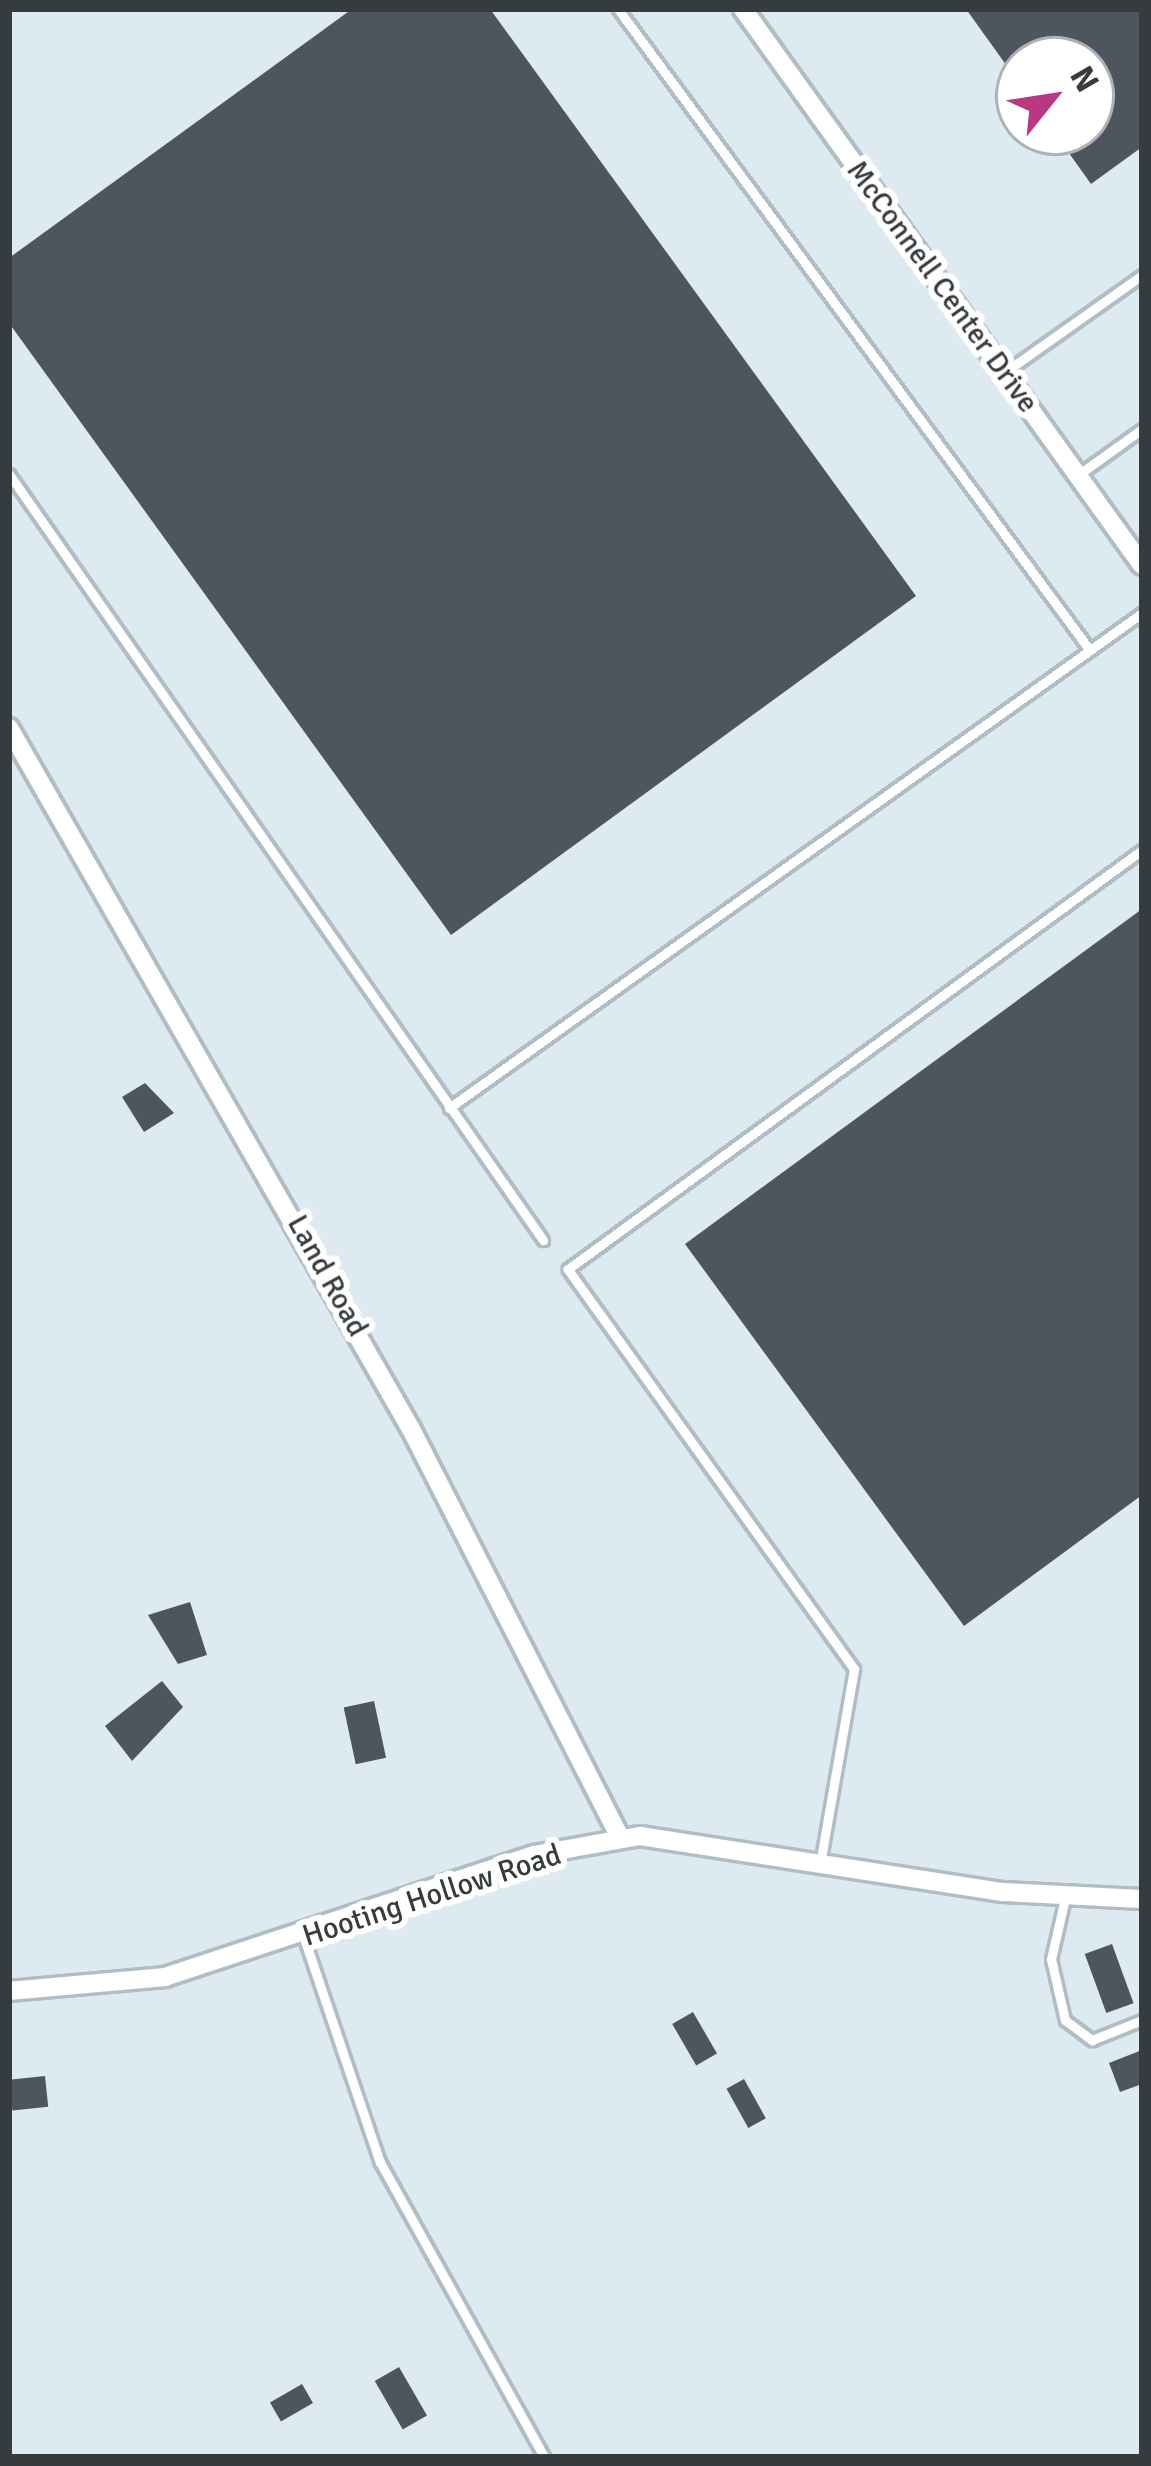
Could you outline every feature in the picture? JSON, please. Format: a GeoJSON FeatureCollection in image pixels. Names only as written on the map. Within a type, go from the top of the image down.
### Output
{"type":"FeatureCollection","features":[{"type":"Feature","properties":{"kind":"street","name":"McConnell Center Drive"},"geometry":{"type":"LineString","coordinates":[[742,9],[1142,565]]}},
{"type":"Feature","properties":{"kind":"street","name":"Land Road"},"geometry":{"type":"LineString","coordinates":[[9,728],[400,1408],[620,1838]]}},
{"type":"Feature","properties":{"kind":"street","name":"Hooting Hollow Road"},"geometry":{"type":"LineString","coordinates":[[9,1991],[165,1977],[304,1938],[534,1856],[620,1838],[1066,1895],[1142,1899]]}},
{"type":"Feature","properties":{"kind":"lane"},"geometry":{"type":"LineString","coordinates":[[618,9],[1089,650]]}},
{"type":"Feature","properties":{"kind":"lane"},"geometry":{"type":"LineString","coordinates":[[1004,373],[1142,275]]}},
{"type":"Feature","properties":{"kind":"lane"},"geometry":{"type":"LineString","coordinates":[[1078,475],[1142,429]]}},
{"type":"Feature","properties":{"kind":"lane"},"geometry":{"type":"LineString","coordinates":[[9,474],[543,1240]]}},
{"type":"Feature","properties":{"kind":"lane"},"geometry":{"type":"LineString","coordinates":[[449,1108],[1142,613]]}},
{"type":"Feature","properties":{"kind":"lane"},"geometry":{"type":"LineString","coordinates":[[820,1864],[854,1669],[568,1269],[1142,850]]}},
{"type":"Feature","properties":{"kind":"lane"},"geometry":{"type":"LineString","coordinates":[[1066,1895],[1051,1959],[1065,2020],[1092,2041],[1142,2020]]}},
{"type":"Feature","properties":{"kind":"lane"},"geometry":{"type":"LineString","coordinates":[[304,1938],[380,2162],[544,2457]]}},
{"type":"Feature","properties":{"kind":"building"},"geometry":{"type":"Polygon","coordinates":[[[352,9],[490,9],[916,596],[451,935],[9,323],[9,258],[352,9]]]}},
{"type":"Feature","properties":{"kind":"building"},"geometry":{"type":"Polygon","coordinates":[[[966,9],[1142,9],[1142,147],[1091,184],[1071,156],[1115,156],[1115,36],[995,36],[995,49],[966,9]]]}},
{"type":"Feature","properties":{"kind":"building"},"geometry":{"type":"Polygon","coordinates":[[[1142,909],[1142,1495],[964,1626],[685,1244],[1142,909]]]}},
{"type":"Feature","properties":{"kind":"building"},"geometry":{"type":"Polygon","coordinates":[[[145,1083],[174,1113],[144,1132],[122,1097],[145,1083]]]}},
{"type":"Feature","properties":{"kind":"building"},"geometry":{"type":"Polygon","coordinates":[[[190,1602],[207,1655],[178,1664],[148,1615],[190,1602]]]}},
{"type":"Feature","properties":{"kind":"building"},"geometry":{"type":"Polygon","coordinates":[[[162,1681],[183,1707],[132,1761],[105,1726],[162,1681]]]}},
{"type":"Feature","properties":{"kind":"building"},"geometry":{"type":"Polygon","coordinates":[[[374,1701],[386,1758],[356,1764],[344,1707],[374,1701]]]}},
{"type":"Feature","properties":{"kind":"building"},"geometry":{"type":"Polygon","coordinates":[[[1112,1944],[1134,2003],[1106,2013],[1085,1954],[1112,1944]]]}},
{"type":"Feature","properties":{"kind":"building"},"geometry":{"type":"Polygon","coordinates":[[[693,2012],[717,2054],[696,2066],[672,2024],[693,2012]]]}},
{"type":"Feature","properties":{"kind":"building"},"geometry":{"type":"Polygon","coordinates":[[[1142,2050],[1142,2084],[1120,2092],[1109,2063],[1142,2050]]]}},
{"type":"Feature","properties":{"kind":"building"},"geometry":{"type":"Polygon","coordinates":[[[45,2076],[48,2107],[12,2111],[9,2080],[45,2076]]]}},
{"type":"Feature","properties":{"kind":"building"},"geometry":{"type":"Polygon","coordinates":[[[744,2079],[766,2118],[748,2128],[727,2089],[744,2079]]]}},
{"type":"Feature","properties":{"kind":"building"},"geometry":{"type":"Polygon","coordinates":[[[399,2367],[427,2415],[403,2429],[375,2381],[399,2367]]]}},
{"type":"Feature","properties":{"kind":"building"},"geometry":{"type":"Polygon","coordinates":[[[302,2384],[313,2403],[281,2422],[270,2402],[302,2384]]]}}]}
